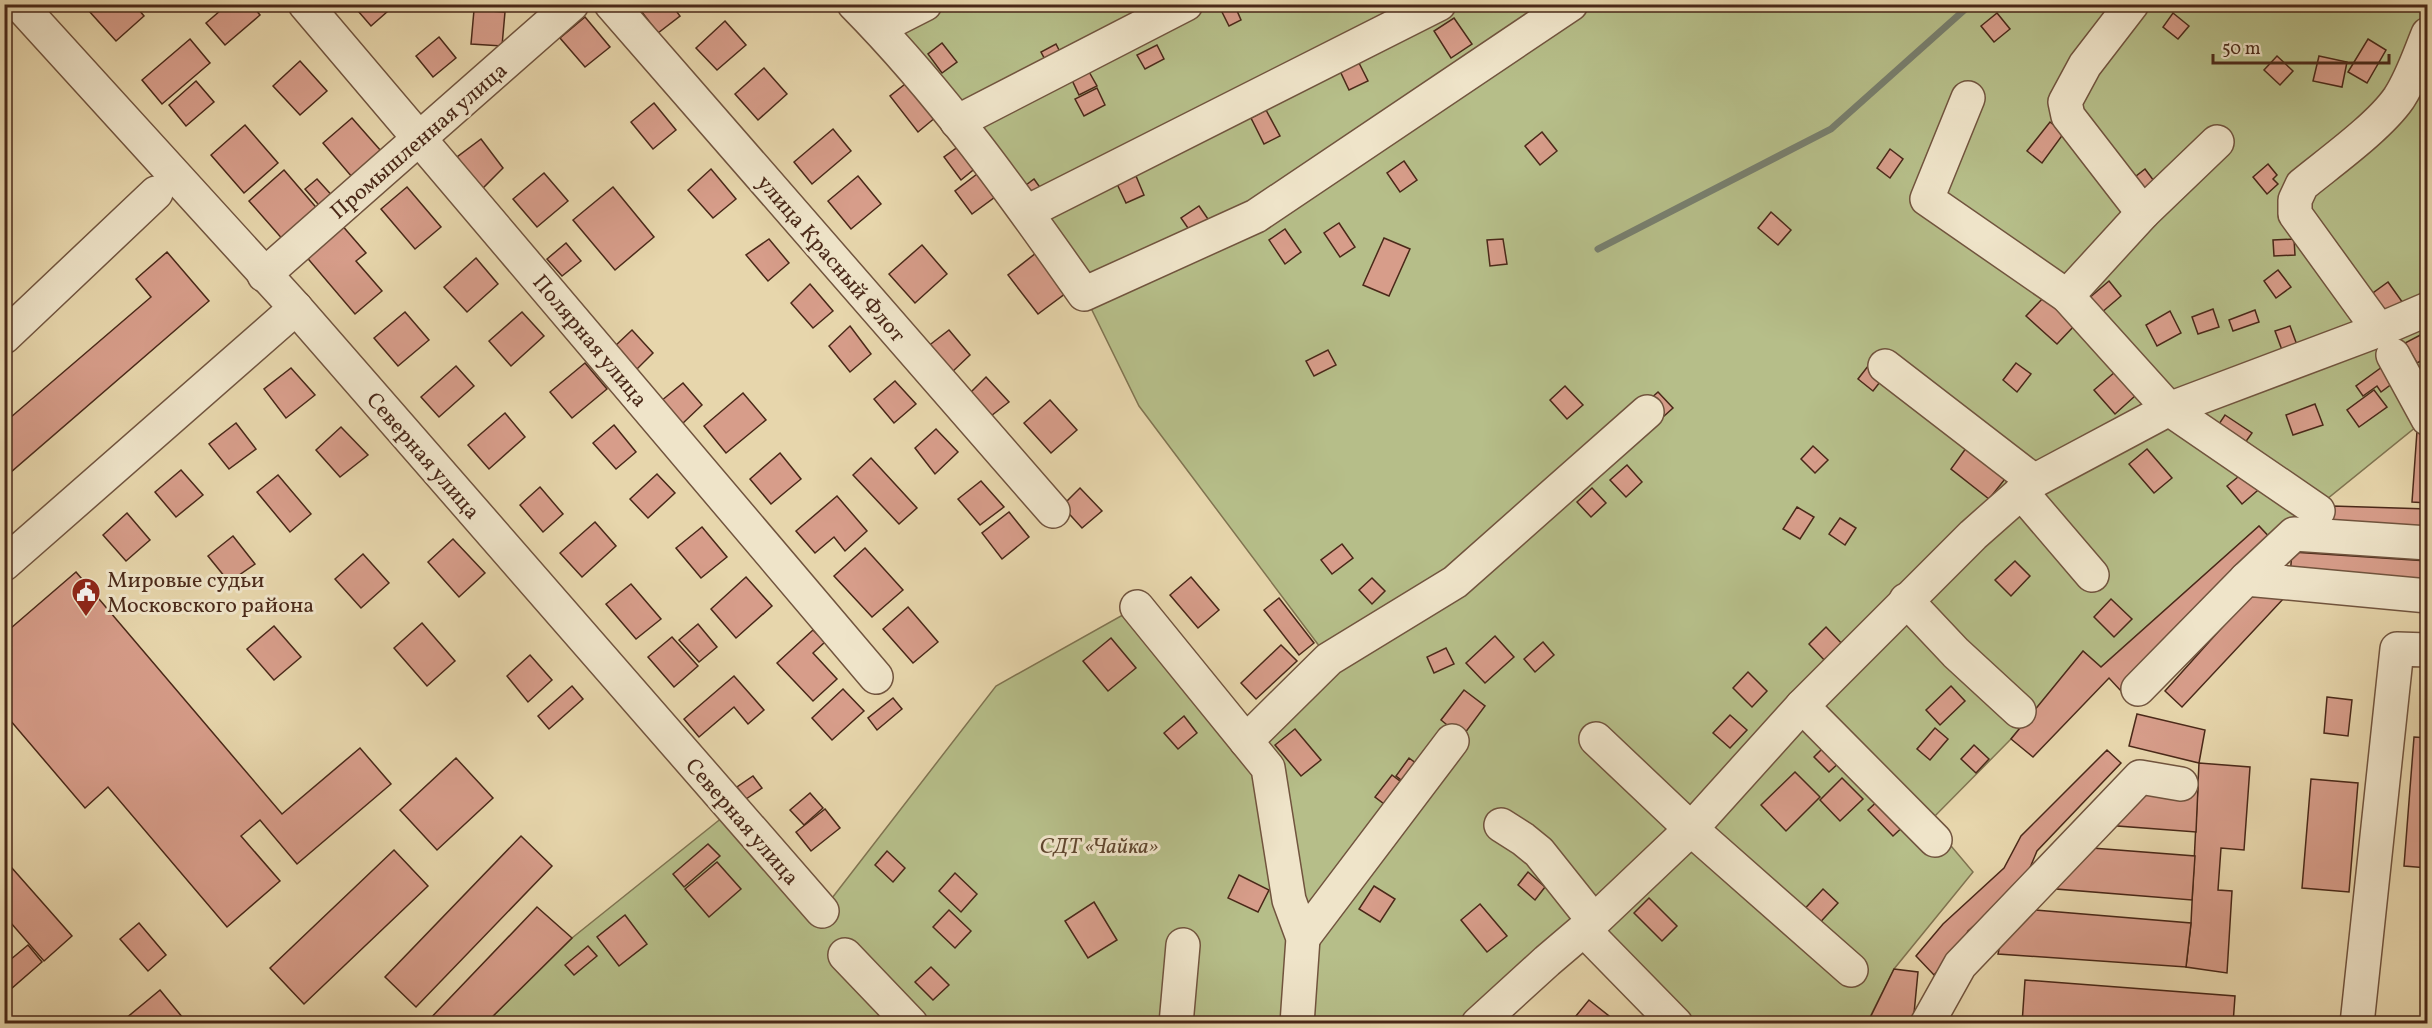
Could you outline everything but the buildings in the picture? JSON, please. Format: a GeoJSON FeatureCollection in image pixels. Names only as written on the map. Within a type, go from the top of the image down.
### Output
{"type":"FeatureCollection","features":[{"type":"Feature","properties":{"kind":"street","name":"Северная улица"},"geometry":{"type":"LineString","coordinates":[[19,4],[296,308],[822,911]]}},
{"type":"Feature","properties":{"kind":"street","name":"Полярная улица"},"geometry":{"type":"LineString","coordinates":[[305,4],[876,676]]}},
{"type":"Feature","properties":{"kind":"street","name":"Промышленная улица"},"geometry":{"type":"LineString","coordinates":[[264,275],[572,4]]}},
{"type":"Feature","properties":{"kind":"street","name":"улица Красный Флот"},"geometry":{"type":"LineString","coordinates":[[611,4],[1053,511]]}},
{"type":"Feature","properties":{"kind":"street"},"geometry":{"type":"LineString","coordinates":[[854,4],[878,28],[957,122],[1027,212],[1084,294],[1256,216],[1571,4]]}},
{"type":"Feature","properties":{"kind":"street"},"geometry":{"type":"LineString","coordinates":[[878,28],[925,4]]}},
{"type":"Feature","properties":{"kind":"street"},"geometry":{"type":"LineString","coordinates":[[957,122],[1186,4]]}},
{"type":"Feature","properties":{"kind":"street"},"geometry":{"type":"LineString","coordinates":[[1027,212],[1439,4]]}},
{"type":"Feature","properties":{"kind":"street"},"geometry":{"type":"LineString","coordinates":[[2132,4],[2085,65],[2066,102],[2068,116],[2143,213]]}},
{"type":"Feature","properties":{"kind":"street"},"geometry":{"type":"LineString","coordinates":[[2427,34],[2410,78],[2398,99],[2381,118],[2302,185],[2295,200],[2295,214],[2386,342],[2427,419]]}},
{"type":"Feature","properties":{"kind":"street"},"geometry":{"type":"LineString","coordinates":[[1968,98],[1927,199],[2067,296],[2169,409],[2318,512]]}},
{"type":"Feature","properties":{"kind":"street"},"geometry":{"type":"LineString","coordinates":[[2067,296],[2143,213],[2217,142]]}},
{"type":"Feature","properties":{"kind":"street"},"geometry":{"type":"LineString","coordinates":[[4,336],[156,193]]}},
{"type":"Feature","properties":{"kind":"street"},"geometry":{"type":"LineString","coordinates":[[4,564],[296,308]]}},
{"type":"Feature","properties":{"kind":"street"},"geometry":{"type":"LineString","coordinates":[[1478,1023],[1589,926],[1691,829],[1802,706],[1906,600],[1973,534],[2028,486],[2169,409],[2386,342],[2427,309]]}},
{"type":"Feature","properties":{"kind":"street"},"geometry":{"type":"LineString","coordinates":[[1885,366],[2028,486],[2092,575]]}},
{"type":"Feature","properties":{"kind":"street"},"geometry":{"type":"LineString","coordinates":[[1246,741],[1329,658],[1455,582],[1647,412]]}},
{"type":"Feature","properties":{"kind":"street"},"geometry":{"type":"LineString","coordinates":[[2138,689],[2246,579],[2294,534],[2427,543]]}},
{"type":"Feature","properties":{"kind":"street"},"geometry":{"type":"LineString","coordinates":[[2246,579],[2427,596]]}},
{"type":"Feature","properties":{"kind":"street"},"geometry":{"type":"LineString","coordinates":[[1906,600],[1956,653],[2019,711]]}},
{"type":"Feature","properties":{"kind":"street"},"geometry":{"type":"LineString","coordinates":[[1137,607],[1268,768],[1289,900],[1303,938],[1297,1023]]}},
{"type":"Feature","properties":{"kind":"street"},"geometry":{"type":"LineString","coordinates":[[2357,1023],[2397,649],[2427,650]]}},
{"type":"Feature","properties":{"kind":"street"},"geometry":{"type":"LineString","coordinates":[[1802,706],[1935,840]]}},
{"type":"Feature","properties":{"kind":"street"},"geometry":{"type":"LineString","coordinates":[[1596,739],[1691,829],[1851,970]]}},
{"type":"Feature","properties":{"kind":"street"},"geometry":{"type":"LineString","coordinates":[[1303,938],[1452,741]]}},
{"type":"Feature","properties":{"kind":"street"},"geometry":{"type":"LineString","coordinates":[[1927,1023],[1960,965],[2140,777],[2181,784]]}},
{"type":"Feature","properties":{"kind":"street"},"geometry":{"type":"LineString","coordinates":[[1501,825],[1539,852],[1589,926],[1676,1023]]}},
{"type":"Feature","properties":{"kind":"street"},"geometry":{"type":"LineString","coordinates":[[1176,1023],[1184,945]]}},
{"type":"Feature","properties":{"kind":"street"},"geometry":{"type":"LineString","coordinates":[[845,955],[911,1023]]}},
{"type":"Feature","properties":{"kind":"green space","name":"СДТ «Чайка»"},"geometry":{"type":"Polygon","coordinates":[[[854,5],[2427,5],[2428,386],[2422,422],[2274,542],[2259,526],[2101,667],[2083,651],[2011,739],[1930,821],[1973,872],[1894,969],[1867,1023],[1676,1023],[1584,930],[1478,1023],[485,1024],[572,938],[733,809],[822,911],[996,686],[1137,607],[1246,741],[1329,659],[1139,406],[1084,294],[854,5]]]}},
{"type":"Feature","properties":{"kind":"waterway"},"geometry":{"type":"LineString","coordinates":[[1598,249],[1831,129],[1971,4]]}},
{"type":"Feature","properties":{"kind":"place","name":"Мировые судьи Московского района"},"geometry":{"type":"Point","coordinates":[86,618]}}]}
